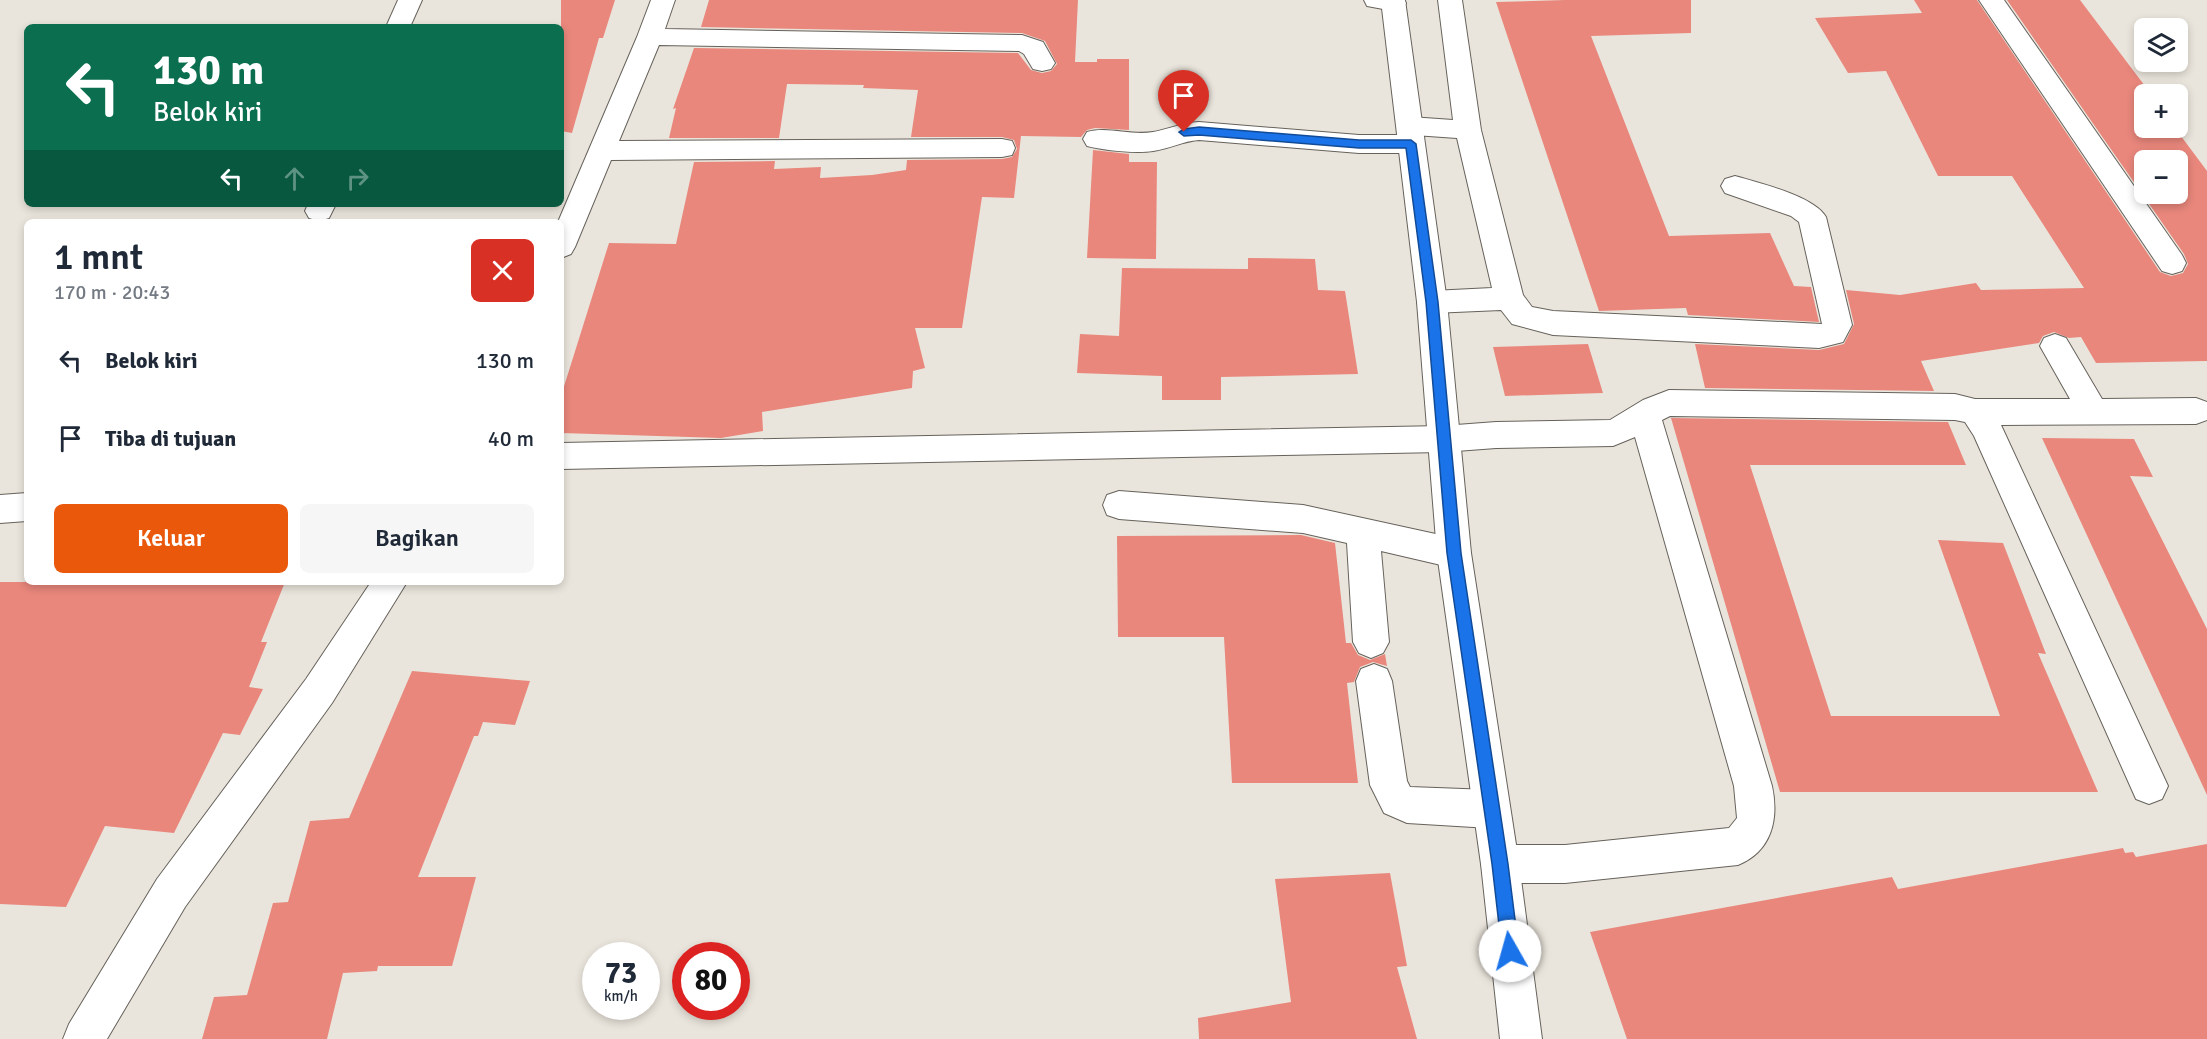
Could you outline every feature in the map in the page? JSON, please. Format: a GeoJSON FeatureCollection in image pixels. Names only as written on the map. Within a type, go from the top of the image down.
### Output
{"type":"FeatureCollection","features":[{"type":"Feature","properties":{"kind":"main road"},"geometry":{"type":"LineString","coordinates":[[399,24],[410,0]]}},
{"type":"Feature","properties":{"kind":"main road"},"geometry":{"type":"LineString","coordinates":[[564,240],[650,37],[663,0]]}},
{"type":"Feature","properties":{"kind":"main road"},"geometry":{"type":"LineString","coordinates":[[1450,0],[1468,130],[1509,298],[1522,316],[1538,322],[1808,336],[1832,334],[1837,325],[1812,217],[1802,209],[1735,186]]}},
{"type":"Feature","properties":{"kind":"main road"},"geometry":{"type":"LineString","coordinates":[[1991,0],[2172,263]]}},
{"type":"Feature","properties":{"kind":"main road"},"geometry":{"type":"LineString","coordinates":[[1388,1],[1410,135],[1432,302],[1454,553],[1490,809],[1500,864],[1521,1039]]}},
{"type":"Feature","properties":{"kind":"main road"},"geometry":{"type":"LineString","coordinates":[[650,37],[1022,43],[1034,48],[1042,63]]}},
{"type":"Feature","properties":{"kind":"main road"},"geometry":{"type":"LineString","coordinates":[[1096,139],[1152,142],[1184,132],[1199,131],[1359,144],[1410,135],[1468,130]]}},
{"type":"Feature","properties":{"kind":"main road"},"geometry":{"type":"LineString","coordinates":[[602,151],[1002,148]]}},
{"type":"Feature","properties":{"kind":"main road"},"geometry":{"type":"LineString","coordinates":[[1432,302],[1509,298]]}},
{"type":"Feature","properties":{"kind":"main road"},"geometry":{"type":"LineString","coordinates":[[2055,346],[2092,410]]}},
{"type":"Feature","properties":{"kind":"main road"},"geometry":{"type":"LineString","coordinates":[[564,456],[1443,440],[1496,435],[1613,433],[1629,427],[1657,407],[1669,403],[1955,407],[1975,412],[2196,411]]}},
{"type":"Feature","properties":{"kind":"main road"},"geometry":{"type":"LineString","coordinates":[[1975,412],[1987,429],[2149,786]]}},
{"type":"Feature","properties":{"kind":"main road"},"geometry":{"type":"LineString","coordinates":[[1500,864],[1565,864],[1738,846],[1748,836],[1756,822],[1757,806],[1753,786],[1645,416]]}},
{"type":"Feature","properties":{"kind":"main road"},"geometry":{"type":"LineString","coordinates":[[1119,505],[1304,519],[1454,553]]}},
{"type":"Feature","properties":{"kind":"main road"},"geometry":{"type":"LineString","coordinates":[[0,509],[24,507]]}},
{"type":"Feature","properties":{"kind":"main road"},"geometry":{"type":"LineString","coordinates":[[1364,533],[1371,642]]}},
{"type":"Feature","properties":{"kind":"main road"},"geometry":{"type":"LineString","coordinates":[[84,1039],[171,893],[319,692],[388,585]]}},
{"type":"Feature","properties":{"kind":"main road"},"geometry":{"type":"LineString","coordinates":[[1374,681],[1389,785],[1397,800],[1407,805],[1490,809]]}},
{"type":"Feature","properties":{"kind":"building"},"geometry":{"type":"Polygon","coordinates":[[[561,0],[615,0],[603,38],[599,38],[572,133],[564,132],[564,24],[561,24],[561,0]]]}},
{"type":"Feature","properties":{"kind":"building"},"geometry":{"type":"Polygon","coordinates":[[[709,0],[1078,0],[1075,62],[1129,59],[1129,130],[1095,128],[1087,130],[1081,137],[1021,136],[1014,198],[982,197],[962,328],[915,328],[925,368],[913,371],[912,388],[762,412],[763,431],[721,438],[564,433],[564,386],[609,243],[676,244],[694,162],[775,161],[774,169],[821,167],[820,178],[872,175],[906,170],[907,160],[1002,159],[1012,157],[1017,149],[1014,140],[1002,137],[911,137],[918,90],[863,88],[864,85],[787,84],[779,138],[669,138],[676,108],[673,109],[694,48],[1018,53],[1031,70],[1042,73],[1051,71],[1057,64],[1045,41],[1022,33],[701,27],[709,0]]]}},
{"type":"Feature","properties":{"kind":"building"},"geometry":{"type":"Polygon","coordinates":[[[1691,0],[1691,33],[1591,36],[1669,236],[1770,233],[1794,286],[1811,287],[1819,322],[1688,315],[1686,308],[1599,311],[1496,2],[1691,0]]]}},
{"type":"Feature","properties":{"kind":"building"},"geometry":{"type":"Polygon","coordinates":[[[1914,0],[1977,0],[2160,272],[2171,276],[2183,273],[2188,264],[2184,254],[2149,204],[2188,204],[2188,150],[2134,150],[2134,182],[2007,0],[2080,0],[2143,84],[2134,84],[2134,138],[2182,138],[2207,171],[2207,361],[2096,363],[2081,337],[2069,338],[2054,332],[2043,336],[2039,343],[1921,361],[1934,391],[1705,388],[1695,344],[1819,350],[1844,344],[1854,324],[1846,290],[1900,295],[1976,283],[1981,290],[2084,288],[2012,176],[1938,176],[1886,71],[1848,73],[1815,18],[1922,13],[1914,0]]]}},
{"type":"Feature","properties":{"kind":"building"},"geometry":{"type":"Polygon","coordinates":[[[1093,150],[1129,154],[1129,162],[1157,162],[1156,259],[1087,258],[1093,150]]]}},
{"type":"Feature","properties":{"kind":"building"},"geometry":{"type":"Polygon","coordinates":[[[1248,258],[1315,259],[1318,290],[1345,291],[1358,374],[1221,377],[1221,400],[1162,400],[1162,376],[1077,373],[1080,334],[1119,336],[1122,268],[1248,269],[1248,258]]]}},
{"type":"Feature","properties":{"kind":"building"},"geometry":{"type":"Polygon","coordinates":[[[1588,344],[1603,393],[1505,396],[1493,347],[1588,344]]]}},
{"type":"Feature","properties":{"kind":"building"},"geometry":{"type":"Polygon","coordinates":[[[1671,418],[1948,422],[1966,465],[1750,465],[1831,716],[2000,716],[1938,540],[2003,543],[2046,654],[2038,653],[2098,792],[1780,792],[1671,418]]]}},
{"type":"Feature","properties":{"kind":"building"},"geometry":{"type":"Polygon","coordinates":[[[2042,438],[2134,439],[2153,477],[2130,476],[2207,629],[2207,795],[2042,438]]]}},
{"type":"Feature","properties":{"kind":"building"},"geometry":{"type":"Polygon","coordinates":[[[1301,535],[1335,543],[1346,643],[1351,643],[1358,655],[1370,660],[1385,654],[1387,666],[1373,662],[1360,667],[1354,682],[1347,683],[1358,783],[1232,783],[1224,637],[1118,637],[1117,536],[1301,535]]]}},
{"type":"Feature","properties":{"kind":"building"},"geometry":{"type":"Polygon","coordinates":[[[0,582],[24,582],[24,585],[284,585],[261,642],[267,642],[249,687],[263,689],[240,735],[223,733],[174,833],[105,826],[66,907],[0,904],[0,582]]]}},
{"type":"Feature","properties":{"kind":"building"},"geometry":{"type":"Polygon","coordinates":[[[412,671],[530,681],[515,725],[483,722],[478,736],[474,736],[418,877],[476,877],[452,966],[378,966],[377,971],[343,973],[327,1039],[202,1039],[214,997],[247,995],[273,903],[288,902],[310,821],[349,818],[412,671]]]}},
{"type":"Feature","properties":{"kind":"building"},"geometry":{"type":"Polygon","coordinates":[[[2207,844],[2207,1039],[1627,1039],[1590,932],[1892,877],[1898,889],[2123,848],[2125,853],[2133,852],[2136,857],[2207,844]]]}},
{"type":"Feature","properties":{"kind":"building"},"geometry":{"type":"Polygon","coordinates":[[[1390,873],[1407,966],[1397,967],[1417,1039],[1199,1039],[1198,1018],[1291,1002],[1275,879],[1390,873]]]}},
{"type":"Feature","properties":{"kind":"route"},"geometry":{"type":"LineString","coordinates":[[1184,132],[1199,131],[1359,144],[1411,144],[1432,302],[1454,553],[1490,809],[1500,864],[1510,951]]}}]}
